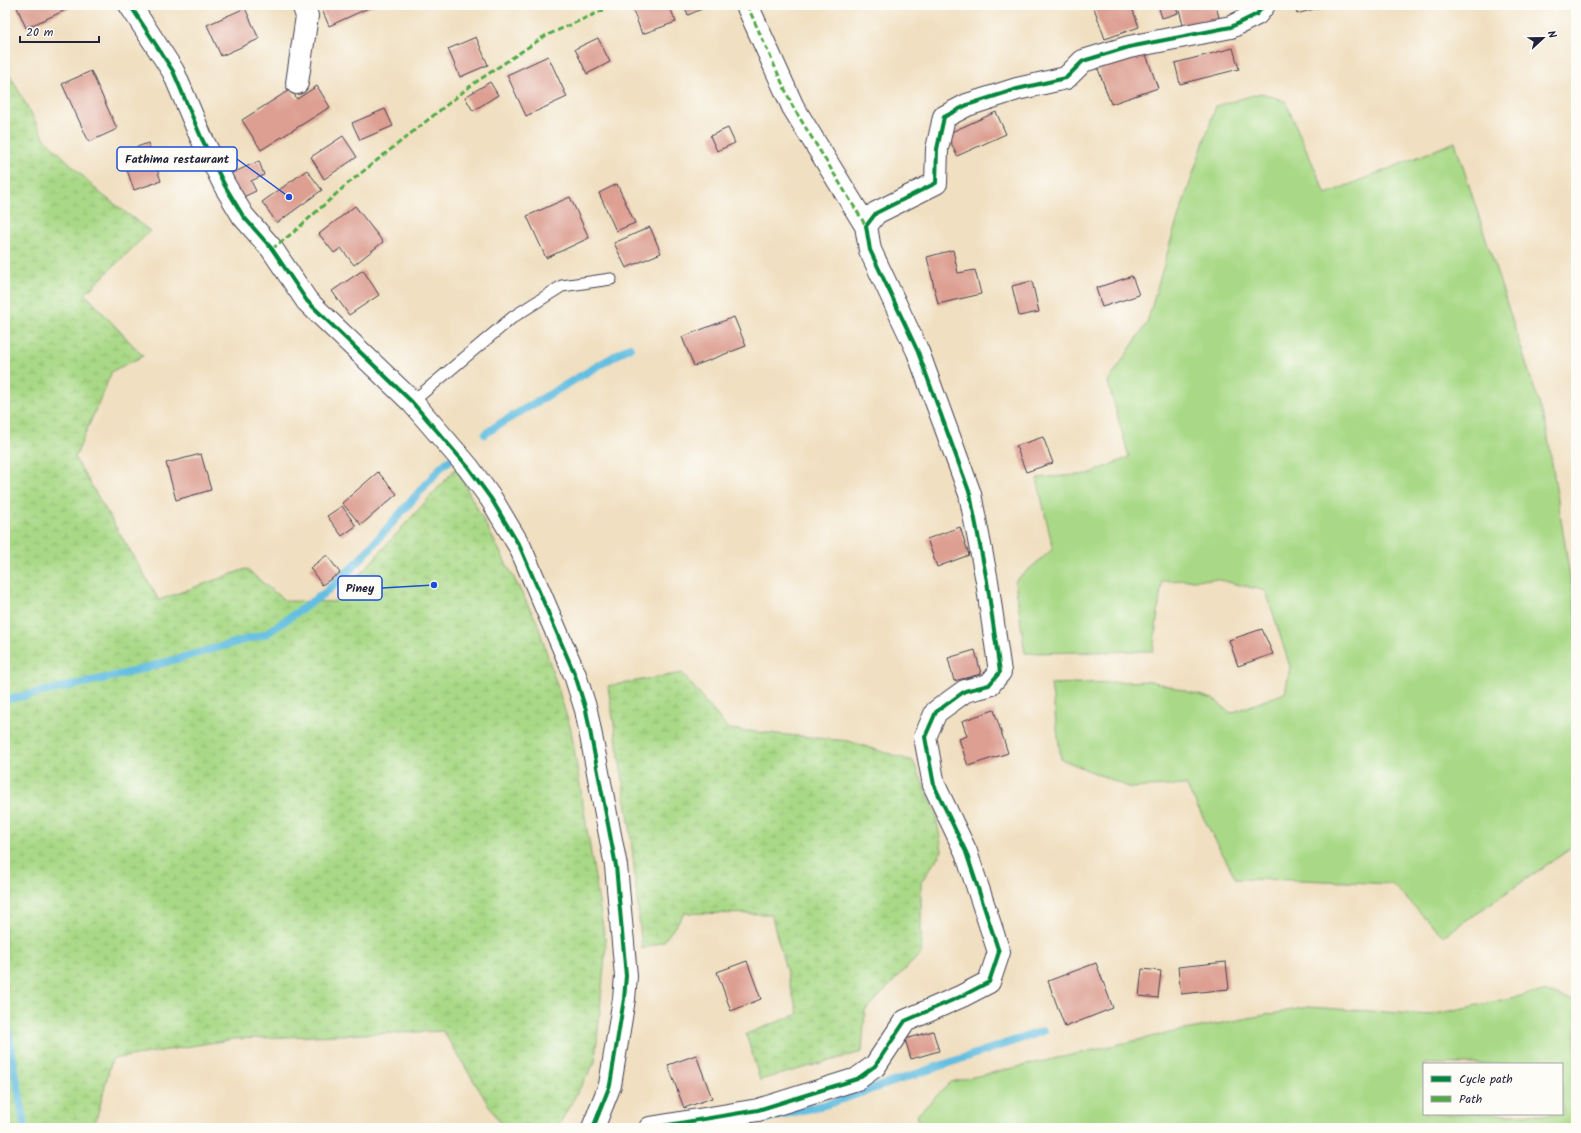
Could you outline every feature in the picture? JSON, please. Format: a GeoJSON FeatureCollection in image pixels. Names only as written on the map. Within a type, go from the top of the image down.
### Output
{"type":"FeatureCollection","features":[{"type":"Feature","properties":{"kind":"street"},"geometry":{"type":"LineString","coordinates":[[130,5],[173,71],[201,137],[225,186],[244,216],[272,249],[306,301],[412,402],[468,467],[492,500],[520,547],[575,675],[586,710],[616,866],[626,976],[624,999],[610,1085],[593,1128]]}},
{"type":"Feature","properties":{"kind":"street"},"geometry":{"type":"LineString","coordinates":[[297,83],[307,16],[303,5]]}},
{"type":"Feature","properties":{"kind":"street"},"geometry":{"type":"LineString","coordinates":[[650,1128],[758,1110],[857,1079],[875,1066],[905,1021],[962,996],[989,982],[998,952],[966,852],[934,785],[925,737],[936,712],[965,692],[989,685],[1000,672],[987,581],[970,494],[918,352],[870,250],[866,226],[793,107],[747,5]]}},
{"type":"Feature","properties":{"kind":"street"},"geometry":{"type":"LineString","coordinates":[[866,226],[876,213],[936,183],[937,149],[944,117],[967,105],[1017,89],[1066,78],[1083,61],[1129,47],[1231,27],[1257,14],[1264,5]]}},
{"type":"Feature","properties":{"kind":"lane"},"geometry":{"type":"LineString","coordinates":[[412,402],[512,317],[562,286],[611,279]]}},
{"type":"Feature","properties":{"kind":"green space"},"geometry":{"type":"Polygon","coordinates":[[[5,66],[45,139],[100,193],[150,231],[85,294],[143,356],[112,371],[75,458],[159,600],[246,569],[285,601],[335,602],[456,468],[537,622],[571,730],[606,946],[595,1062],[557,1128],[505,1128],[496,1117],[443,1031],[234,1039],[112,1059],[94,1128],[5,1128],[5,66]]]}},
{"type":"Feature","properties":{"kind":"green space"},"geometry":{"type":"Polygon","coordinates":[[[1261,93],[1285,101],[1326,194],[1455,142],[1546,425],[1576,614],[1576,845],[1443,936],[1392,884],[1236,879],[1186,785],[1131,788],[1061,759],[1051,684],[1151,681],[1213,699],[1231,713],[1285,693],[1290,667],[1266,591],[1215,579],[1162,581],[1153,651],[1025,653],[1015,581],[1053,549],[1037,478],[1089,474],[1129,457],[1108,382],[1147,323],[1174,230],[1216,106],[1261,93]]]}},
{"type":"Feature","properties":{"kind":"green space"},"geometry":{"type":"Polygon","coordinates":[[[682,673],[728,729],[848,741],[913,761],[936,814],[942,851],[921,882],[921,953],[865,1011],[862,1052],[760,1080],[746,1034],[798,1014],[771,914],[685,913],[664,941],[642,949],[630,827],[608,686],[682,673]]]}},
{"type":"Feature","properties":{"kind":"green space"},"geometry":{"type":"Polygon","coordinates":[[[1544,991],[1576,1001],[1576,1128],[921,1128],[916,1116],[951,1082],[1169,1033],[1308,1007],[1431,1015],[1544,991]]]}},
{"type":"Feature","properties":{"kind":"building"},"geometry":{"type":"Polygon","coordinates":[[[16,5],[77,5],[26,28],[16,5]]]}},
{"type":"Feature","properties":{"kind":"building"},"geometry":{"type":"Polygon","coordinates":[[[320,5],[375,5],[329,26],[320,5]]]}},
{"type":"Feature","properties":{"kind":"building"},"geometry":{"type":"Polygon","coordinates":[[[647,5],[669,5],[676,22],[642,34],[633,10],[647,5]]]}},
{"type":"Feature","properties":{"kind":"building"},"geometry":{"type":"Polygon","coordinates":[[[684,5],[711,5],[688,15],[684,5]]]}},
{"type":"Feature","properties":{"kind":"building"},"geometry":{"type":"Polygon","coordinates":[[[1093,5],[1131,5],[1139,27],[1105,39],[1093,5]]]}},
{"type":"Feature","properties":{"kind":"building"},"geometry":{"type":"Polygon","coordinates":[[[1158,5],[1175,5],[1178,13],[1162,18],[1158,5]]]}},
{"type":"Feature","properties":{"kind":"building"},"geometry":{"type":"Polygon","coordinates":[[[1178,5],[1216,5],[1221,26],[1185,34],[1178,5]]]}},
{"type":"Feature","properties":{"kind":"building"},"geometry":{"type":"Polygon","coordinates":[[[1294,5],[1327,5],[1297,14],[1294,5]]]}},
{"type":"Feature","properties":{"kind":"building"},"geometry":{"type":"Polygon","coordinates":[[[245,8],[259,39],[221,56],[207,25],[245,8]]]}},
{"type":"Feature","properties":{"kind":"building"},"geometry":{"type":"Polygon","coordinates":[[[476,37],[488,65],[460,77],[448,49],[476,37]]]}},
{"type":"Feature","properties":{"kind":"building"},"geometry":{"type":"Polygon","coordinates":[[[598,38],[610,62],[587,74],[575,49],[598,38]]]}},
{"type":"Feature","properties":{"kind":"building"},"geometry":{"type":"Polygon","coordinates":[[[1233,48],[1239,69],[1180,84],[1175,63],[1233,48]]]}},
{"type":"Feature","properties":{"kind":"building"},"geometry":{"type":"Polygon","coordinates":[[[1144,49],[1158,88],[1111,104],[1097,66],[1144,49]]]}},
{"type":"Feature","properties":{"kind":"building"},"geometry":{"type":"Polygon","coordinates":[[[548,56],[567,97],[526,116],[507,75],[548,56]]]}},
{"type":"Feature","properties":{"kind":"building"},"geometry":{"type":"Polygon","coordinates":[[[91,71],[117,129],[89,142],[62,84],[91,71]]]}},
{"type":"Feature","properties":{"kind":"building"},"geometry":{"type":"Polygon","coordinates":[[[490,82],[498,95],[473,111],[465,97],[490,82]]]}},
{"type":"Feature","properties":{"kind":"building"},"geometry":{"type":"Polygon","coordinates":[[[317,86],[330,107],[261,150],[242,120],[291,89],[297,99],[317,86]]]}},
{"type":"Feature","properties":{"kind":"building"},"geometry":{"type":"Polygon","coordinates":[[[385,109],[393,126],[360,140],[352,123],[385,109]]]}},
{"type":"Feature","properties":{"kind":"building"},"geometry":{"type":"Polygon","coordinates":[[[996,112],[1006,134],[957,156],[947,134],[996,112]]]}},
{"type":"Feature","properties":{"kind":"building"},"geometry":{"type":"Polygon","coordinates":[[[728,128],[735,143],[717,151],[710,136],[728,128]]]}},
{"type":"Feature","properties":{"kind":"building"},"geometry":{"type":"Polygon","coordinates":[[[343,136],[357,157],[324,179],[311,157],[343,136]]]}},
{"type":"Feature","properties":{"kind":"building"},"geometry":{"type":"Polygon","coordinates":[[[148,143],[161,181],[134,190],[121,153],[148,143]]]}},
{"type":"Feature","properties":{"kind":"building"},"geometry":{"type":"Polygon","coordinates":[[[259,161],[264,175],[251,181],[256,191],[239,199],[228,175],[259,161]]]}},
{"type":"Feature","properties":{"kind":"building"},"geometry":{"type":"Polygon","coordinates":[[[307,170],[322,190],[277,223],[262,202],[307,170]]]}},
{"type":"Feature","properties":{"kind":"building"},"geometry":{"type":"Polygon","coordinates":[[[617,184],[635,223],[616,231],[599,193],[617,184]]]}},
{"type":"Feature","properties":{"kind":"building"},"geometry":{"type":"Polygon","coordinates":[[[570,197],[589,238],[546,258],[527,216],[570,197]]]}},
{"type":"Feature","properties":{"kind":"building"},"geometry":{"type":"Polygon","coordinates":[[[355,206],[383,242],[354,265],[341,248],[334,253],[319,234],[355,206]]]}},
{"type":"Feature","properties":{"kind":"building"},"geometry":{"type":"Polygon","coordinates":[[[650,227],[661,253],[626,268],[614,243],[650,227]]]}},
{"type":"Feature","properties":{"kind":"building"},"geometry":{"type":"Polygon","coordinates":[[[953,250],[958,273],[975,270],[981,294],[938,304],[927,257],[953,250]]]}},
{"type":"Feature","properties":{"kind":"building"},"geometry":{"type":"Polygon","coordinates":[[[363,270],[379,295],[349,315],[332,291],[363,270]]]}},
{"type":"Feature","properties":{"kind":"building"},"geometry":{"type":"Polygon","coordinates":[[[1132,276],[1139,295],[1102,307],[1096,288],[1132,276]]]}},
{"type":"Feature","properties":{"kind":"building"},"geometry":{"type":"Polygon","coordinates":[[[1032,281],[1039,312],[1019,316],[1012,286],[1032,281]]]}},
{"type":"Feature","properties":{"kind":"building"},"geometry":{"type":"Polygon","coordinates":[[[734,317],[746,346],[694,366],[682,337],[734,317]]]}},
{"type":"Feature","properties":{"kind":"building"},"geometry":{"type":"Polygon","coordinates":[[[1043,437],[1053,463],[1026,472],[1016,446],[1043,437]]]}},
{"type":"Feature","properties":{"kind":"building"},"geometry":{"type":"Polygon","coordinates":[[[201,454],[211,490],[176,500],[166,463],[201,454]]]}},
{"type":"Feature","properties":{"kind":"building"},"geometry":{"type":"Polygon","coordinates":[[[378,472],[397,494],[361,525],[342,503],[378,472]]]}},
{"type":"Feature","properties":{"kind":"building"},"geometry":{"type":"Polygon","coordinates":[[[342,506],[356,526],[342,536],[327,516],[342,506]]]}},
{"type":"Feature","properties":{"kind":"building"},"geometry":{"type":"Polygon","coordinates":[[[960,527],[969,555],[937,567],[927,539],[960,527]]]}},
{"type":"Feature","properties":{"kind":"building"},"geometry":{"type":"Polygon","coordinates":[[[327,555],[340,573],[322,585],[310,568],[327,555]]]}},
{"type":"Feature","properties":{"kind":"building"},"geometry":{"type":"Polygon","coordinates":[[[1262,629],[1273,654],[1238,666],[1229,640],[1262,629]]]}},
{"type":"Feature","properties":{"kind":"building"},"geometry":{"type":"Polygon","coordinates":[[[975,650],[981,674],[954,681],[948,658],[975,650]]]}},
{"type":"Feature","properties":{"kind":"building"},"geometry":{"type":"Polygon","coordinates":[[[994,710],[1008,753],[968,766],[959,739],[967,736],[962,721],[994,710]]]}},
{"type":"Feature","properties":{"kind":"building"},"geometry":{"type":"Polygon","coordinates":[[[747,961],[761,999],[731,1011],[717,972],[747,961]]]}},
{"type":"Feature","properties":{"kind":"building"},"geometry":{"type":"Polygon","coordinates":[[[1226,962],[1229,989],[1181,994],[1178,967],[1226,962]]]}},
{"type":"Feature","properties":{"kind":"building"},"geometry":{"type":"Polygon","coordinates":[[[1096,963],[1113,1008],[1065,1027],[1048,981],[1096,963]]]}},
{"type":"Feature","properties":{"kind":"building"},"geometry":{"type":"Polygon","coordinates":[[[1142,969],[1161,971],[1158,998],[1139,996],[1142,969]]]}},
{"type":"Feature","properties":{"kind":"building"},"geometry":{"type":"Polygon","coordinates":[[[933,1031],[939,1051],[911,1059],[905,1039],[933,1031]]]}},
{"type":"Feature","properties":{"kind":"building"},"geometry":{"type":"Polygon","coordinates":[[[696,1055],[712,1098],[684,1108],[668,1065],[696,1055]]]}},
{"type":"Feature","properties":{"kind":"waterway"},"geometry":{"type":"LineString","coordinates":[[485,434],[501,423],[630,347]]}},
{"type":"Feature","properties":{"kind":"waterway"},"geometry":{"type":"LineString","coordinates":[[5,700],[120,675],[266,634],[326,592],[356,564],[442,466],[450,460]]}},
{"type":"Feature","properties":{"kind":"waterway"},"geometry":{"type":"LineString","coordinates":[[5,1013],[25,1128]]}},
{"type":"Feature","properties":{"kind":"waterway"},"geometry":{"type":"LineString","coordinates":[[764,1119],[828,1104],[1043,1031]]}},
{"type":"Feature","properties":{"kind":"waterway"},"geometry":{"type":"LineString","coordinates":[[724,1128],[753,1121]]}},
{"type":"Feature","properties":{"kind":"marked path"},"geometry":{"type":"LineString","coordinates":[[272,249],[295,231],[346,185],[473,84],[545,36],[615,5]]}},
{"type":"Feature","properties":{"kind":"marked path"},"geometry":{"type":"LineString","coordinates":[[747,5],[793,107],[866,226]]}},
{"type":"Feature","properties":{"kind":"cycle path"},"geometry":{"type":"LineString","coordinates":[[130,5],[173,71],[201,137],[225,186],[243,216],[272,249],[307,301],[412,402],[468,467],[492,500],[520,547],[575,675],[586,710],[616,866],[626,976],[624,999],[610,1085],[593,1128]]}},
{"type":"Feature","properties":{"kind":"cycle path"},"geometry":{"type":"LineString","coordinates":[[650,1128],[758,1110],[857,1079],[875,1066],[905,1021],[962,996],[989,982],[999,952],[966,852],[934,785],[925,737],[936,712],[965,691],[989,685],[1000,672],[987,581],[970,494],[918,352],[870,250],[866,226],[876,213],[936,183],[937,149],[944,117],[967,105],[1017,89],[1066,78],[1083,61],[1129,47],[1231,27],[1257,14],[1264,5]]}},
{"type":"Feature","properties":{"kind":"place","name":"Fathima restaurant"},"geometry":{"type":"Point","coordinates":[289,197]}},
{"type":"Feature","properties":{"kind":"place","name":"Piney"},"geometry":{"type":"Point","coordinates":[434,585]}}]}
